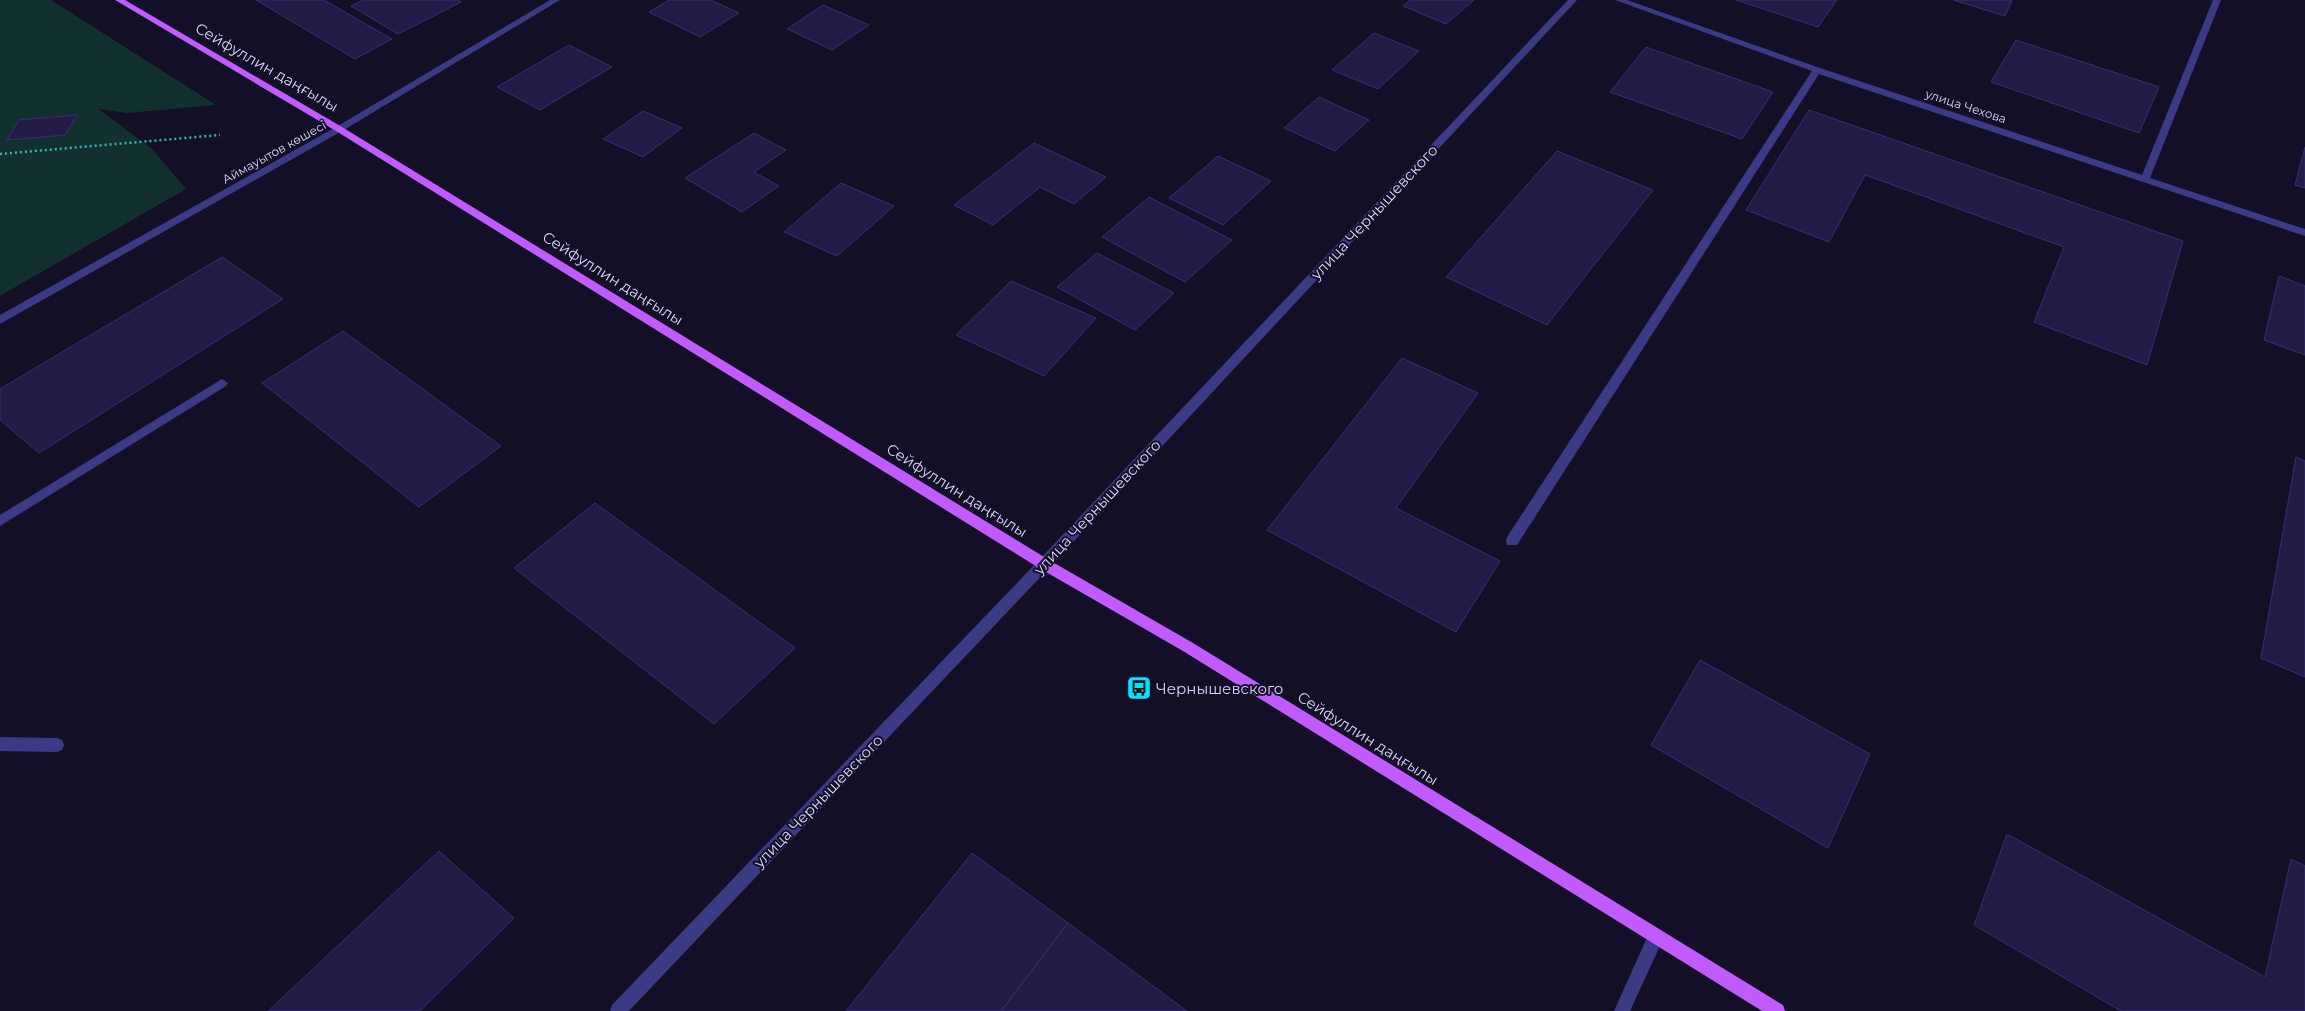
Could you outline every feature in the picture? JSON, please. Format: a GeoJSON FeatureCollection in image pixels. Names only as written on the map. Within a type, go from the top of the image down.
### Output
{"type":"FeatureCollection","features":[{"type":"Feature","properties":{"kind":"main road","name":"Сейфуллин даңғылы"},"geometry":{"type":"LineString","coordinates":[[119,0],[339,130],[1044,564],[1188,647],[1777,1011]]}},
{"type":"Feature","properties":{"kind":"street","name":"Аймауытов көшесі"},"geometry":{"type":"LineString","coordinates":[[0,320],[339,130],[556,0]]}},
{"type":"Feature","properties":{"kind":"street","name":"улица Чернышевского"},"geometry":{"type":"LineString","coordinates":[[618,1011],[1044,564],[1573,0]]}},
{"type":"Feature","properties":{"kind":"street","name":"улица Чехова"},"geometry":{"type":"LineString","coordinates":[[1619,0],[1817,70],[2305,233]]}},
{"type":"Feature","properties":{"kind":"street"},"geometry":{"type":"LineString","coordinates":[[2145,178],[2217,0]]}},
{"type":"Feature","properties":{"kind":"street"},"geometry":{"type":"LineString","coordinates":[[1512,541],[1817,70]]}},
{"type":"Feature","properties":{"kind":"street"},"geometry":{"type":"LineString","coordinates":[[0,521],[222,383]]}},
{"type":"Feature","properties":{"kind":"street"},"geometry":{"type":"LineString","coordinates":[[0,744],[56,745]]}},
{"type":"Feature","properties":{"kind":"street"},"geometry":{"type":"LineString","coordinates":[[1622,1011],[1656,937]]}},
{"type":"Feature","properties":{"kind":"path"},"geometry":{"type":"LineString","coordinates":[[0,154],[220,134]]}},
{"type":"Feature","properties":{"kind":"green space"},"geometry":{"type":"Polygon","coordinates":[[[0,0],[51,0],[216,105],[127,113],[99,109],[152,149],[186,189],[0,296],[0,0]]]}},
{"type":"Feature","properties":{"kind":"building"},"geometry":{"type":"Polygon","coordinates":[[[256,0],[324,0],[392,39],[355,59],[256,0]]]}},
{"type":"Feature","properties":{"kind":"building"},"geometry":{"type":"Polygon","coordinates":[[[363,0],[458,0],[461,2],[398,34],[351,6],[363,0]]]}},
{"type":"Feature","properties":{"kind":"building"},"geometry":{"type":"Polygon","coordinates":[[[669,0],[711,0],[739,13],[700,37],[649,12],[669,0]]]}},
{"type":"Feature","properties":{"kind":"building"},"geometry":{"type":"Polygon","coordinates":[[[1410,0],[1474,0],[1446,24],[1403,6],[1410,0]]]}},
{"type":"Feature","properties":{"kind":"building"},"geometry":{"type":"Polygon","coordinates":[[[1736,0],[1837,0],[1818,27],[1736,0]]]}},
{"type":"Feature","properties":{"kind":"building"},"geometry":{"type":"Polygon","coordinates":[[[1953,0],[2012,0],[2005,16],[1953,0]]]}},
{"type":"Feature","properties":{"kind":"building"},"geometry":{"type":"Polygon","coordinates":[[[823,5],[869,25],[832,50],[787,29],[823,5]]]}},
{"type":"Feature","properties":{"kind":"building"},"geometry":{"type":"Polygon","coordinates":[[[1374,33],[1419,51],[1378,89],[1332,70],[1374,33]]]}},
{"type":"Feature","properties":{"kind":"building"},"geometry":{"type":"Polygon","coordinates":[[[2016,40],[2159,87],[2139,133],[1991,82],[2016,40]]]}},
{"type":"Feature","properties":{"kind":"building"},"geometry":{"type":"Polygon","coordinates":[[[569,45],[612,67],[540,110],[497,87],[569,45]]]}},
{"type":"Feature","properties":{"kind":"building"},"geometry":{"type":"Polygon","coordinates":[[[1646,47],[1773,92],[1742,139],[1610,92],[1646,47]]]}},
{"type":"Feature","properties":{"kind":"building"},"geometry":{"type":"Polygon","coordinates":[[[1319,97],[1369,120],[1335,151],[1284,128],[1319,97]]]}},
{"type":"Feature","properties":{"kind":"building"},"geometry":{"type":"Polygon","coordinates":[[[1809,110],[2183,241],[2147,365],[2034,322],[2064,247],[1865,175],[1829,242],[1746,210],[1809,110]]]}},
{"type":"Feature","properties":{"kind":"building"},"geometry":{"type":"Polygon","coordinates":[[[643,111],[682,128],[643,157],[603,139],[643,111]]]}},
{"type":"Feature","properties":{"kind":"building"},"geometry":{"type":"Polygon","coordinates":[[[77,115],[65,135],[7,140],[19,120],[77,115]]]}},
{"type":"Feature","properties":{"kind":"building"},"geometry":{"type":"Polygon","coordinates":[[[754,133],[786,150],[754,172],[779,186],[742,212],[685,178],[754,133]]]}},
{"type":"Feature","properties":{"kind":"building"},"geometry":{"type":"Polygon","coordinates":[[[1034,143],[1106,177],[1074,204],[1040,187],[993,225],[954,205],[1034,143]]]}},
{"type":"Feature","properties":{"kind":"building"},"geometry":{"type":"Polygon","coordinates":[[[2305,147],[2305,188],[2295,185],[2305,147]]]}},
{"type":"Feature","properties":{"kind":"building"},"geometry":{"type":"Polygon","coordinates":[[[1557,151],[1653,190],[1547,325],[1446,277],[1557,151]]]}},
{"type":"Feature","properties":{"kind":"building"},"geometry":{"type":"Polygon","coordinates":[[[1218,156],[1271,181],[1223,225],[1169,198],[1218,156]]]}},
{"type":"Feature","properties":{"kind":"building"},"geometry":{"type":"Polygon","coordinates":[[[841,183],[894,206],[837,256],[784,232],[841,183]]]}},
{"type":"Feature","properties":{"kind":"building"},"geometry":{"type":"Polygon","coordinates":[[[1149,197],[1232,240],[1185,282],[1102,237],[1149,197]]]}},
{"type":"Feature","properties":{"kind":"building"},"geometry":{"type":"Polygon","coordinates":[[[1097,253],[1174,293],[1135,330],[1057,287],[1097,253]]]}},
{"type":"Feature","properties":{"kind":"building"},"geometry":{"type":"Polygon","coordinates":[[[222,257],[283,299],[39,453],[0,420],[0,389],[222,257]]]}},
{"type":"Feature","properties":{"kind":"building"},"geometry":{"type":"Polygon","coordinates":[[[2279,276],[2305,286],[2305,355],[2264,340],[2279,276]]]}},
{"type":"Feature","properties":{"kind":"building"},"geometry":{"type":"Polygon","coordinates":[[[1011,281],[1096,318],[1044,376],[956,335],[1011,281]]]}},
{"type":"Feature","properties":{"kind":"building"},"geometry":{"type":"Polygon","coordinates":[[[343,331],[501,446],[419,507],[262,383],[343,331]]]}},
{"type":"Feature","properties":{"kind":"building"},"geometry":{"type":"Polygon","coordinates":[[[1402,358],[1478,393],[1396,508],[1500,561],[1456,632],[1267,530],[1402,358]]]}},
{"type":"Feature","properties":{"kind":"building"},"geometry":{"type":"Polygon","coordinates":[[[2296,457],[2305,461],[2305,677],[2261,658],[2296,457]]]}},
{"type":"Feature","properties":{"kind":"building"},"geometry":{"type":"Polygon","coordinates":[[[595,503],[795,648],[714,724],[514,568],[595,503]]]}},
{"type":"Feature","properties":{"kind":"building"},"geometry":{"type":"Polygon","coordinates":[[[1700,660],[1870,754],[1828,848],[1651,745],[1700,660]]]}},
{"type":"Feature","properties":{"kind":"building"},"geometry":{"type":"Polygon","coordinates":[[[2007,834],[2265,977],[2291,859],[2305,866],[2305,1011],[2121,1011],[1974,925],[2007,834]]]}},
{"type":"Feature","properties":{"kind":"building"},"geometry":{"type":"Polygon","coordinates":[[[439,851],[514,918],[420,1011],[268,1011],[439,851]]]}},
{"type":"Feature","properties":{"kind":"building"},"geometry":{"type":"Polygon","coordinates":[[[972,853],[1068,923],[1001,1011],[846,1011],[972,853]]]}},
{"type":"Feature","properties":{"kind":"building"},"geometry":{"type":"Polygon","coordinates":[[[1068,923],[1187,1011],[1001,1011],[1068,923]]]}},
{"type":"Feature","properties":{"kind":"place","name":"Чернышевского"},"geometry":{"type":"Point","coordinates":[1139,688]}}]}
